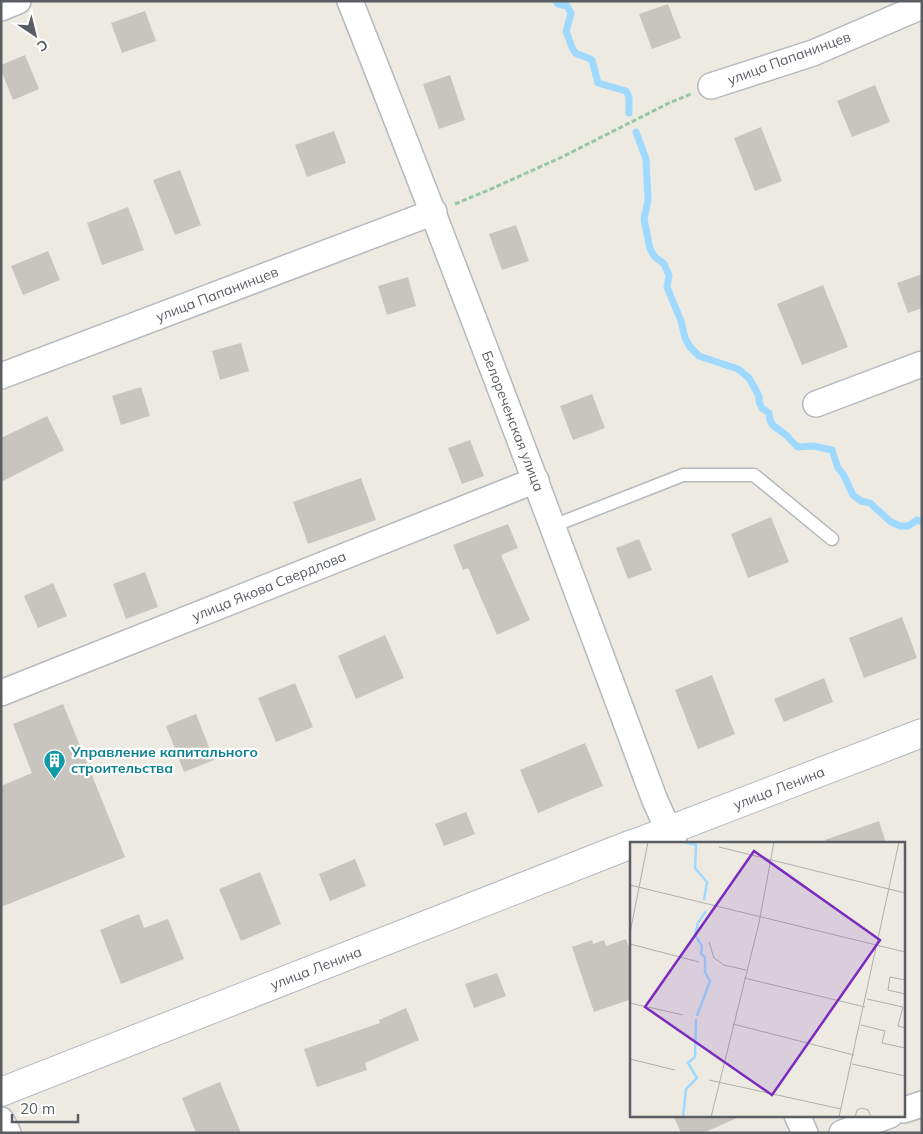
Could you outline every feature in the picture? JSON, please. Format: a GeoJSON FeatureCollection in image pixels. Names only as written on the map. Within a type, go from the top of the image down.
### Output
{"type":"FeatureCollection","features":[{"type":"Feature","properties":{"kind":"main road","name":"улица Ленина"},"geometry":{"type":"LineString","coordinates":[[641,842],[671,836],[922,733]]}},
{"type":"Feature","properties":{"kind":"main road","name":"улица Ленина"},"geometry":{"type":"LineString","coordinates":[[1,1092],[630,845]]}},
{"type":"Feature","properties":{"kind":"street"},"geometry":{"type":"LineString","coordinates":[[1,8],[18,1]]}},
{"type":"Feature","properties":{"kind":"street","name":"Белореченская улица"},"geometry":{"type":"LineString","coordinates":[[350,1],[434,212],[654,798],[671,836]]}},
{"type":"Feature","properties":{"kind":"street","name":"улица Папанинцев"},"geometry":{"type":"LineString","coordinates":[[710,86],[813,53],[922,6]]}},
{"type":"Feature","properties":{"kind":"street","name":"улица Папанинцев"},"geometry":{"type":"LineString","coordinates":[[1,376],[434,212]]}},
{"type":"Feature","properties":{"kind":"street"},"geometry":{"type":"LineString","coordinates":[[816,404],[922,364]]}},
{"type":"Feature","properties":{"kind":"street","name":"улица Якова Свердлова"},"geometry":{"type":"LineString","coordinates":[[1,693],[536,480]]}},
{"type":"Feature","properties":{"kind":"street"},"geometry":{"type":"LineString","coordinates":[[906,1109],[922,1104]]}},
{"type":"Feature","properties":{"kind":"street"},"geometry":{"type":"LineString","coordinates":[[797,1116],[805,1133]]}},
{"type":"Feature","properties":{"kind":"street"},"geometry":{"type":"LineString","coordinates":[[842,1133],[887,1116]]}},
{"type":"Feature","properties":{"kind":"street"},"geometry":{"type":"LineString","coordinates":[[1,1120],[8,1133]]}},
{"type":"Feature","properties":{"kind":"lane"},"geometry":{"type":"LineString","coordinates":[[553,526],[683,475],[754,475],[832,539]]}},
{"type":"Feature","properties":{"kind":"path"},"geometry":{"type":"LineString","coordinates":[[434,212],[491,190],[562,157],[669,103],[710,86]]}},
{"type":"Feature","properties":{"kind":"building"},"geometry":{"type":"Polygon","coordinates":[[[668,4],[681,38],[652,49],[639,14],[668,4]]]}},
{"type":"Feature","properties":{"kind":"building"},"geometry":{"type":"Polygon","coordinates":[[[145,11],[156,41],[122,53],[111,23],[145,11]]]}},
{"type":"Feature","properties":{"kind":"building"},"geometry":{"type":"Polygon","coordinates":[[[25,55],[39,89],[13,100],[1,70],[1,65],[25,55]]]}},
{"type":"Feature","properties":{"kind":"building"},"geometry":{"type":"Polygon","coordinates":[[[450,75],[465,120],[439,129],[423,84],[450,75]]]}},
{"type":"Feature","properties":{"kind":"building"},"geometry":{"type":"Polygon","coordinates":[[[875,85],[890,122],[852,137],[837,101],[875,85]]]}},
{"type":"Feature","properties":{"kind":"building"},"geometry":{"type":"Polygon","coordinates":[[[761,127],[782,181],[755,191],[734,138],[761,127]]]}},
{"type":"Feature","properties":{"kind":"building"},"geometry":{"type":"Polygon","coordinates":[[[334,131],[346,163],[307,177],[295,145],[334,131]]]}},
{"type":"Feature","properties":{"kind":"building"},"geometry":{"type":"Polygon","coordinates":[[[180,170],[201,225],[175,235],[153,180],[180,170]]]}},
{"type":"Feature","properties":{"kind":"building"},"geometry":{"type":"Polygon","coordinates":[[[128,207],[144,250],[102,265],[87,223],[128,207]]]}},
{"type":"Feature","properties":{"kind":"building"},"geometry":{"type":"Polygon","coordinates":[[[516,225],[529,261],[502,270],[489,234],[516,225]]]}},
{"type":"Feature","properties":{"kind":"building"},"geometry":{"type":"Polygon","coordinates":[[[48,251],[60,280],[23,295],[11,266],[48,251]]]}},
{"type":"Feature","properties":{"kind":"building"},"geometry":{"type":"Polygon","coordinates":[[[922,274],[922,308],[908,313],[897,283],[922,274]]]}},
{"type":"Feature","properties":{"kind":"building"},"geometry":{"type":"Polygon","coordinates":[[[408,277],[416,306],[387,315],[378,286],[408,277]]]}},
{"type":"Feature","properties":{"kind":"building"},"geometry":{"type":"Polygon","coordinates":[[[823,285],[848,347],[802,365],[777,304],[823,285]]]}},
{"type":"Feature","properties":{"kind":"building"},"geometry":{"type":"Polygon","coordinates":[[[241,343],[249,371],[220,380],[212,351],[241,343]]]}},
{"type":"Feature","properties":{"kind":"building"},"geometry":{"type":"Polygon","coordinates":[[[141,387],[150,416],[121,425],[112,396],[141,387]]]}},
{"type":"Feature","properties":{"kind":"building"},"geometry":{"type":"Polygon","coordinates":[[[592,394],[605,428],[573,440],[560,406],[592,394]]]}},
{"type":"Feature","properties":{"kind":"building"},"geometry":{"type":"Polygon","coordinates":[[[47,416],[64,450],[1,482],[1,438],[47,416]]]}},
{"type":"Feature","properties":{"kind":"building"},"geometry":{"type":"Polygon","coordinates":[[[470,440],[484,476],[462,484],[448,448],[470,440]]]}},
{"type":"Feature","properties":{"kind":"building"},"geometry":{"type":"Polygon","coordinates":[[[361,478],[376,520],[308,544],[293,502],[361,478]]]}},
{"type":"Feature","properties":{"kind":"building"},"geometry":{"type":"Polygon","coordinates":[[[771,517],[789,562],[748,578],[731,534],[771,517]]]}},
{"type":"Feature","properties":{"kind":"building"},"geometry":{"type":"Polygon","coordinates":[[[508,524],[518,548],[501,555],[530,620],[497,635],[468,568],[463,570],[453,545],[508,524]]]}},
{"type":"Feature","properties":{"kind":"building"},"geometry":{"type":"Polygon","coordinates":[[[639,539],[652,570],[628,579],[616,548],[639,539]]]}},
{"type":"Feature","properties":{"kind":"building"},"geometry":{"type":"Polygon","coordinates":[[[145,572],[158,607],[126,619],[113,584],[145,572]]]}},
{"type":"Feature","properties":{"kind":"building"},"geometry":{"type":"Polygon","coordinates":[[[53,583],[67,616],[38,628],[24,596],[53,583]]]}},
{"type":"Feature","properties":{"kind":"building"},"geometry":{"type":"Polygon","coordinates":[[[902,617],[917,658],[864,678],[849,638],[902,617]]]}},
{"type":"Feature","properties":{"kind":"building"},"geometry":{"type":"Polygon","coordinates":[[[385,635],[404,678],[356,699],[338,656],[385,635]]]}},
{"type":"Feature","properties":{"kind":"building"},"geometry":{"type":"Polygon","coordinates":[[[712,675],[735,734],[698,749],[675,690],[712,675]]]}},
{"type":"Feature","properties":{"kind":"building"},"geometry":{"type":"Polygon","coordinates":[[[824,678],[833,702],[784,722],[774,699],[824,678]]]}},
{"type":"Feature","properties":{"kind":"building"},"geometry":{"type":"Polygon","coordinates":[[[295,683],[313,727],[276,742],[258,698],[295,683]]]}},
{"type":"Feature","properties":{"kind":"building"},"geometry":{"type":"Polygon","coordinates":[[[63,704],[125,857],[1,907],[1,786],[32,773],[13,724],[63,704]]]}},
{"type":"Feature","properties":{"kind":"building"},"geometry":{"type":"Polygon","coordinates":[[[196,714],[214,760],[184,772],[166,726],[196,714]]]}},
{"type":"Feature","properties":{"kind":"building"},"geometry":{"type":"Polygon","coordinates":[[[585,743],[603,786],[538,813],[520,770],[585,743]]]}},
{"type":"Feature","properties":{"kind":"building"},"geometry":{"type":"Polygon","coordinates":[[[466,812],[475,834],[444,846],[435,824],[466,812]]]}},
{"type":"Feature","properties":{"kind":"building"},"geometry":{"type":"Polygon","coordinates":[[[879,821],[886,842],[825,842],[825,840],[879,821]]]}},
{"type":"Feature","properties":{"kind":"building"},"geometry":{"type":"Polygon","coordinates":[[[355,859],[366,886],[330,901],[319,874],[355,859]]]}},
{"type":"Feature","properties":{"kind":"building"},"geometry":{"type":"Polygon","coordinates":[[[260,872],[281,924],[241,941],[219,889],[260,872]]]}},
{"type":"Feature","properties":{"kind":"building"},"geometry":{"type":"Polygon","coordinates":[[[139,914],[144,928],[168,919],[184,959],[121,984],[100,930],[139,914]]]}},
{"type":"Feature","properties":{"kind":"building"},"geometry":{"type":"Polygon","coordinates":[[[626,939],[630,950],[630,1000],[594,1012],[572,947],[592,940],[593,944],[604,940],[606,946],[626,939]]]}},
{"type":"Feature","properties":{"kind":"building"},"geometry":{"type":"Polygon","coordinates":[[[497,973],[506,996],[474,1008],[465,984],[497,973]]]}},
{"type":"Feature","properties":{"kind":"building"},"geometry":{"type":"Polygon","coordinates":[[[406,1008],[419,1040],[365,1063],[367,1070],[317,1087],[304,1049],[380,1023],[379,1020],[406,1008]]]}},
{"type":"Feature","properties":{"kind":"building"},"geometry":{"type":"Polygon","coordinates":[[[220,1082],[241,1133],[196,1133],[182,1098],[220,1082]]]}},
{"type":"Feature","properties":{"kind":"building"},"geometry":{"type":"Polygon","coordinates":[[[673,1116],[742,1116],[703,1133],[681,1133],[673,1116]]]}},
{"type":"Feature","properties":{"kind":"waterway"},"geometry":{"type":"LineString","coordinates":[[556,1],[558,4],[567,6],[571,13],[566,32],[573,50],[577,54],[592,60],[598,83],[626,91],[629,97],[629,113]]}},
{"type":"Feature","properties":{"kind":"waterway"},"geometry":{"type":"LineString","coordinates":[[636,132],[646,159],[648,200],[644,219],[650,249],[655,257],[664,264],[669,275],[667,287],[690,347],[699,356],[738,369],[749,378],[759,396],[762,408],[769,413],[772,424],[798,447],[813,446],[832,450],[838,468],[853,495],[861,501],[870,503],[891,522],[900,526],[908,526],[917,520],[922,522]]}},
{"type":"Feature","properties":{"kind":"place","name":"Управление капитального строительства"},"geometry":{"type":"Point","coordinates":[55,779]}}]}
